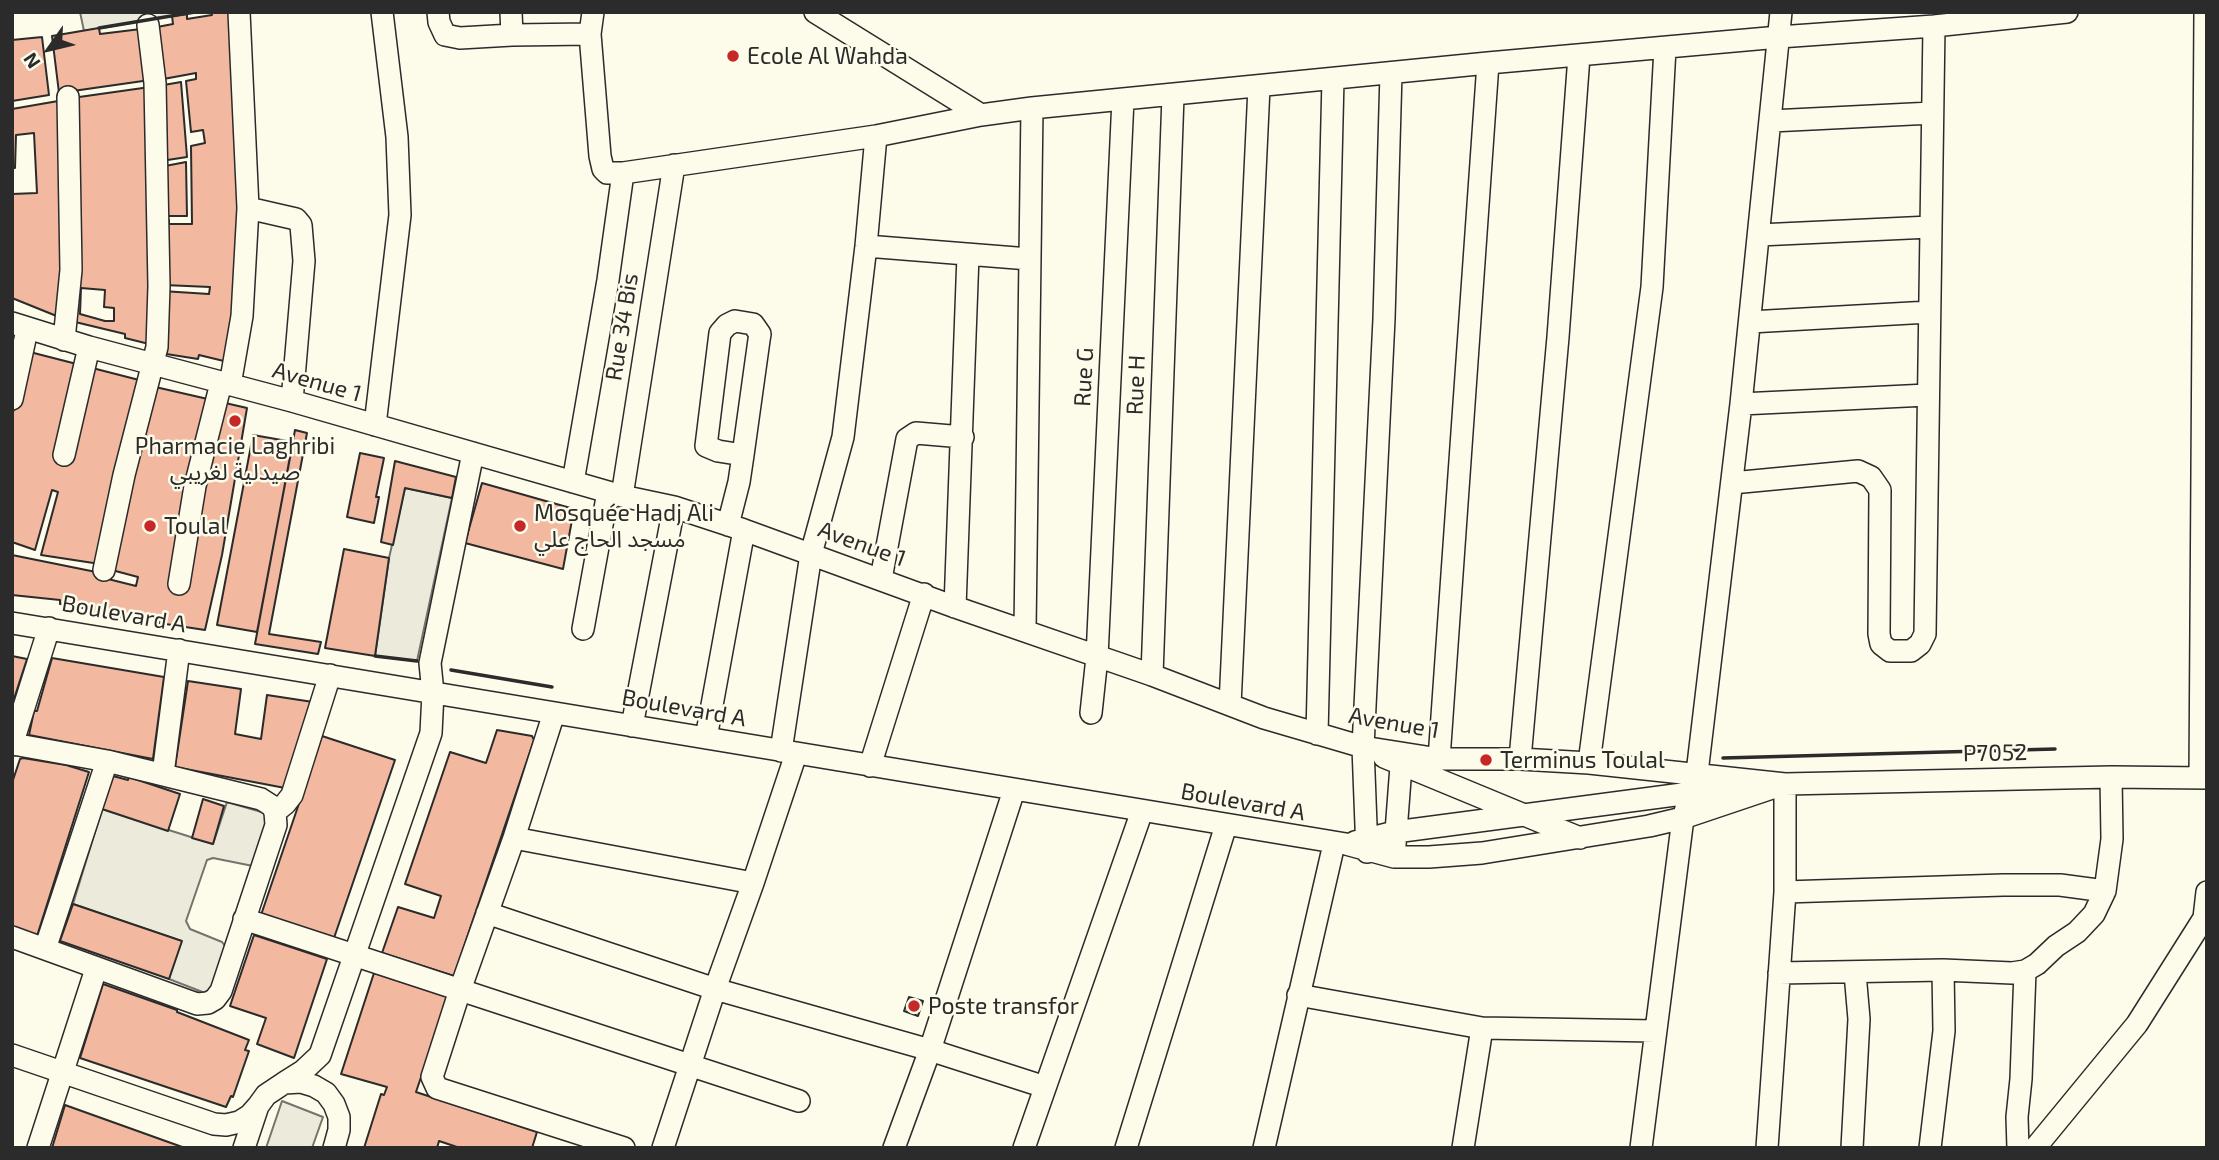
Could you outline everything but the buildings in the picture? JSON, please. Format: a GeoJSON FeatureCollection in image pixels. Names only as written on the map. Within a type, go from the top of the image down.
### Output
{"type":"FeatureCollection","features":[{"type":"Feature","properties":{"kind":"street"},"geometry":{"type":"LineString","coordinates":[[179,584],[195,486],[226,384],[242,316],[248,208],[239,12]]}},
{"type":"Feature","properties":{"kind":"street"},"geometry":{"type":"LineString","coordinates":[[375,425],[400,215],[397,136],[382,12]]}},
{"type":"Feature","properties":{"kind":"street"},"geometry":{"type":"LineString","coordinates":[[438,12],[445,34],[460,38],[591,23],[601,164],[607,173],[624,173],[876,136],[981,115],[1032,108],[1488,63],[1934,26],[2067,12]]}},
{"type":"Feature","properties":{"kind":"street"},"geometry":{"type":"LineString","coordinates":[[511,12],[512,34]]}},
{"type":"Feature","properties":{"kind":"street"},"geometry":{"type":"LineString","coordinates":[[816,12],[981,115]]}},
{"type":"Feature","properties":{"kind":"street"},"geometry":{"type":"LineString","coordinates":[[1641,1148],[1683,818],[1694,783],[1732,483],[1781,12]]}},
{"type":"Feature","properties":{"kind":"street"},"geometry":{"type":"LineString","coordinates":[[2204,778],[2205,12]]}},
{"type":"Feature","properties":{"kind":"street"},"geometry":{"type":"LineString","coordinates":[[104,570],[124,475],[157,347],[159,286],[155,83],[148,25]]}},
{"type":"Feature","properties":{"kind":"street"},"geometry":{"type":"LineString","coordinates":[[1732,483],[1858,471],[1871,477],[1880,490],[1881,644],[1890,650],[1911,651],[1920,644],[1925,634],[1934,26]]}},
{"type":"Feature","properties":{"kind":"street"},"geometry":{"type":"LineString","coordinates":[[1589,763],[1653,287],[1665,48]]}},
{"type":"Feature","properties":{"kind":"street"},"geometry":{"type":"LineString","coordinates":[[1520,759],[1558,337],[1579,56]]}},
{"type":"Feature","properties":{"kind":"street"},"geometry":{"type":"LineString","coordinates":[[1439,759],[1488,63]]}},
{"type":"Feature","properties":{"kind":"street"},"geometry":{"type":"LineString","coordinates":[[1264,1148],[1298,995],[1353,845],[1363,747],[1383,332],[1391,73]]}},
{"type":"Feature","properties":{"kind":"street"},"geometry":{"type":"LineString","coordinates":[[1317,734],[1333,79]]}},
{"type":"Feature","properties":{"kind":"street"},"geometry":{"type":"LineString","coordinates":[[1230,705],[1259,87]]}},
{"type":"Feature","properties":{"kind":"street","name":"Rue H"},"geometry":{"type":"LineString","coordinates":[[1152,675],[1172,96]]}},
{"type":"Feature","properties":{"kind":"street"},"geometry":{"type":"LineString","coordinates":[[64,340],[71,270],[68,97]]}},
{"type":"Feature","properties":{"kind":"street","name":"Rue G"},"geometry":{"type":"LineString","coordinates":[[1091,712],[1097,657],[1123,99]]}},
{"type":"Feature","properties":{"kind":"street"},"geometry":{"type":"LineString","coordinates":[[1025,631],[1032,108]]}},
{"type":"Feature","properties":{"kind":"street"},"geometry":{"type":"LineString","coordinates":[[1771,121],[1932,113]]}},
{"type":"Feature","properties":{"kind":"street"},"geometry":{"type":"LineString","coordinates":[[663,1148],[753,883],[788,752],[811,554],[843,437],[876,136]]}},
{"type":"Feature","properties":{"kind":"street","name":"Rue 34 Bis"},"geometry":{"type":"LineString","coordinates":[[583,629],[615,494],[674,165]]}},
{"type":"Feature","properties":{"kind":"street"},"geometry":{"type":"LineString","coordinates":[[573,482],[624,173]]}},
{"type":"Feature","properties":{"kind":"street"},"geometry":{"type":"LineString","coordinates":[[248,208],[296,219],[300,225],[304,261],[292,401]]}},
{"type":"Feature","properties":{"kind":"street"},"geometry":{"type":"LineString","coordinates":[[1759,235],[1930,228]]}},
{"type":"Feature","properties":{"kind":"street"},"geometry":{"type":"LineString","coordinates":[[866,246],[1029,259]]}},
{"type":"Feature","properties":{"kind":"street"},"geometry":{"type":"LineString","coordinates":[[955,607],[968,255]]}},
{"type":"Feature","properties":{"kind":"street"},"geometry":{"type":"LineString","coordinates":[[1750,322],[1929,312]]}},
{"type":"Feature","properties":{"kind":"street"},"geometry":{"type":"LineString","coordinates":[[706,738],[760,334],[753,324],[735,321],[720,333],[706,446],[718,452],[743,455]]}},
{"type":"Feature","properties":{"kind":"street"},"geometry":{"type":"LineString","coordinates":[[12,399],[20,327]]}},
{"type":"Feature","properties":{"kind":"street","name":"Avenue 1"},"geometry":{"type":"LineString","coordinates":[[20,327],[292,401],[615,494],[674,507],[1230,705],[1400,760],[1520,759],[1589,763],[1694,783]]}},
{"type":"Feature","properties":{"kind":"street"},"geometry":{"type":"LineString","coordinates":[[64,455],[89,347]]}},
{"type":"Feature","properties":{"kind":"street"},"geometry":{"type":"LineString","coordinates":[[1741,404],[1927,395]]}},
{"type":"Feature","properties":{"kind":"street"},"geometry":{"type":"LineString","coordinates":[[881,579],[907,439],[916,433],[963,437]]}},
{"type":"Feature","properties":{"kind":"street"},"geometry":{"type":"LineString","coordinates":[[12,1055],[214,1124],[226,1125],[239,1122],[250,1115],[266,1095],[303,1071],[320,1055],[430,733],[433,693],[430,663],[473,453]]}},
{"type":"Feature","properties":{"kind":"street"},"geometry":{"type":"LineString","coordinates":[[632,726],[674,507]]}},
{"type":"Feature","properties":{"kind":"street"},"geometry":{"type":"LineString","coordinates":[[870,766],[924,594]]}},
{"type":"Feature","properties":{"kind":"street","name":"Boulevard A"},"geometry":{"type":"LineString","coordinates":[[12,623],[1353,845],[1394,857],[1482,853],[1683,818]]}},
{"type":"Feature","properties":{"kind":"street"},"geometry":{"type":"LineString","coordinates":[[12,937],[197,1004],[208,1003],[221,991],[276,825],[272,806],[261,799],[107,761],[12,744],[49,628]]}},
{"type":"Feature","properties":{"kind":"street"},"geometry":{"type":"LineString","coordinates":[[163,774],[179,650]]}},
{"type":"Feature","properties":{"kind":"street"},"geometry":{"type":"LineString","coordinates":[[275,812],[292,794],[330,675]]}},
{"type":"Feature","properties":{"kind":"street"},"geometry":{"type":"LineString","coordinates":[[554,713],[432,1077],[437,1088],[624,1148]]}},
{"type":"Feature","properties":{"kind":"street"},"geometry":{"type":"LineString","coordinates":[[1394,857],[1400,760],[1580,838]]}},
{"type":"Feature","properties":{"kind":"street"},"geometry":{"type":"LineString","coordinates":[[45,949],[107,761]]}},
{"type":"Feature","properties":{"kind":"street"},"geometry":{"type":"LineString","coordinates":[[1779,973],[1943,970],[2012,973],[2025,971],[2037,964],[2056,946],[2077,932],[2094,914],[2105,891],[2112,839],[2112,777]]}},
{"type":"Feature","properties":{"kind":"street","name":"P7052"},"geometry":{"type":"LineString","coordinates":[[1694,783],[2204,778]]}},
{"type":"Feature","properties":{"kind":"street","name":"Boulevard A"},"geometry":{"type":"LineString","coordinates":[[1353,845],[1395,832],[1527,815],[1694,783]]}},
{"type":"Feature","properties":{"kind":"street"},"geometry":{"type":"LineString","coordinates":[[1767,1148],[1785,892],[1785,784]]}},
{"type":"Feature","properties":{"kind":"street","name":"P7052"},"geometry":{"type":"LineString","coordinates":[[1683,818],[1785,784]]}},
{"type":"Feature","properties":{"kind":"street"},"geometry":{"type":"LineString","coordinates":[[894,1148],[930,1050],[1014,790]]}},
{"type":"Feature","properties":{"kind":"street"},"geometry":{"type":"LineString","coordinates":[[1024,1148],[1142,811]]}},
{"type":"Feature","properties":{"kind":"street"},"geometry":{"type":"LineString","coordinates":[[1126,1148],[1226,825]]}},
{"type":"Feature","properties":{"kind":"street"},"geometry":{"type":"LineString","coordinates":[[514,838],[753,883]]}},
{"type":"Feature","properties":{"kind":"street"},"geometry":{"type":"LineString","coordinates":[[1785,892],[2003,885],[2060,885],[2105,891]]}},
{"type":"Feature","properties":{"kind":"street"},"geometry":{"type":"LineString","coordinates":[[2035,1148],[2137,1024],[2205,920],[2207,892]]}},
{"type":"Feature","properties":{"kind":"street"},"geometry":{"type":"LineString","coordinates":[[487,913],[715,989],[930,1050],[1045,1087]]}},
{"type":"Feature","properties":{"kind":"street"},"geometry":{"type":"LineString","coordinates":[[244,919],[799,1101]]}},
{"type":"Feature","properties":{"kind":"street"},"geometry":{"type":"LineString","coordinates":[[38,1148],[96,969]]}},
{"type":"Feature","properties":{"kind":"street"},"geometry":{"type":"LineString","coordinates":[[1930,1148],[1944,1031],[1943,970]]}},
{"type":"Feature","properties":{"kind":"street"},"geometry":{"type":"LineString","coordinates":[[2018,1148],[2017,1117],[2025,971]]}},
{"type":"Feature","properties":{"kind":"street"},"geometry":{"type":"LineString","coordinates":[[1853,1148],[1859,1019],[1855,973]]}},
{"type":"Feature","properties":{"kind":"street"},"geometry":{"type":"LineString","coordinates":[[1298,995],[1482,1028],[1655,1031]]}},
{"type":"Feature","properties":{"kind":"street"},"geometry":{"type":"LineString","coordinates":[[1463,1148],[1482,1028]]}},
{"type":"Feature","properties":{"kind":"street"},"geometry":{"type":"LineString","coordinates":[[320,1055],[325,1080],[339,1117],[335,1146]]}},
{"type":"Feature","properties":{"kind":"street"},"geometry":{"type":"LineString","coordinates":[[284,1083],[301,1082],[314,1086],[326,1093],[334,1104]]}},
{"type":"Feature","properties":{"kind":"street"},"geometry":{"type":"LineString","coordinates":[[244,1148],[258,1106]]}},
{"type":"Feature","properties":{"kind":"street"},"geometry":{"type":"LineString","coordinates":[[214,1124],[231,1148]]}},
{"type":"Feature","properties":{"kind":"shaded area"},"geometry":{"type":"Polygon","coordinates":[[[80,12],[195,12],[84,31],[80,12]]]}},
{"type":"Feature","properties":{"kind":"shaded area"},"geometry":{"type":"Polygon","coordinates":[[[405,488],[452,498],[417,661],[375,656],[389,558],[405,488]]]}},
{"type":"Feature","properties":{"kind":"shaded area"},"geometry":{"type":"Polygon","coordinates":[[[227,802],[265,813],[268,817],[253,866],[213,858],[207,860],[186,921],[190,929],[222,942],[225,946],[212,990],[205,993],[169,979],[181,941],[73,904],[102,809],[213,844],[227,802]]]}},
{"type":"Feature","properties":{"kind":"shaded area"},"geometry":{"type":"Polygon","coordinates":[[[282,1101],[323,1117],[312,1148],[266,1148],[282,1101]]]}},
{"type":"Feature","properties":{"kind":"wall"},"geometry":{"type":"LineString","coordinates":[[99,28],[195,12]]}},
{"type":"Feature","properties":{"kind":"wall"},"geometry":{"type":"LineString","coordinates":[[375,656],[417,661]]}},
{"type":"Feature","properties":{"kind":"wall"},"geometry":{"type":"LineString","coordinates":[[451,670],[552,687]]}},
{"type":"Feature","properties":{"kind":"wall"},"geometry":{"type":"LineString","coordinates":[[1723,758],[2055,749]]}},
{"type":"Feature","properties":{"kind":"place","name":"Ecole Al Wahda"},"geometry":{"type":"Point","coordinates":[733,56]}},
{"type":"Feature","properties":{"kind":"place","name":"Pharmacie Laghribi صيدلية لغريبي"},"geometry":{"type":"Point","coordinates":[235,421]}},
{"type":"Feature","properties":{"kind":"place","name":"Toulal"},"geometry":{"type":"Point","coordinates":[150,526]}},
{"type":"Feature","properties":{"kind":"place","name":"Mosquée Hadj Ali مسجد الحاج علي"},"geometry":{"type":"Point","coordinates":[520,526]}},
{"type":"Feature","properties":{"kind":"place","name":"Terminus Toulal"},"geometry":{"type":"Point","coordinates":[1486,760]}},
{"type":"Feature","properties":{"kind":"place","name":"Poste transfor"},"geometry":{"type":"Point","coordinates":[914,1006]}}]}
